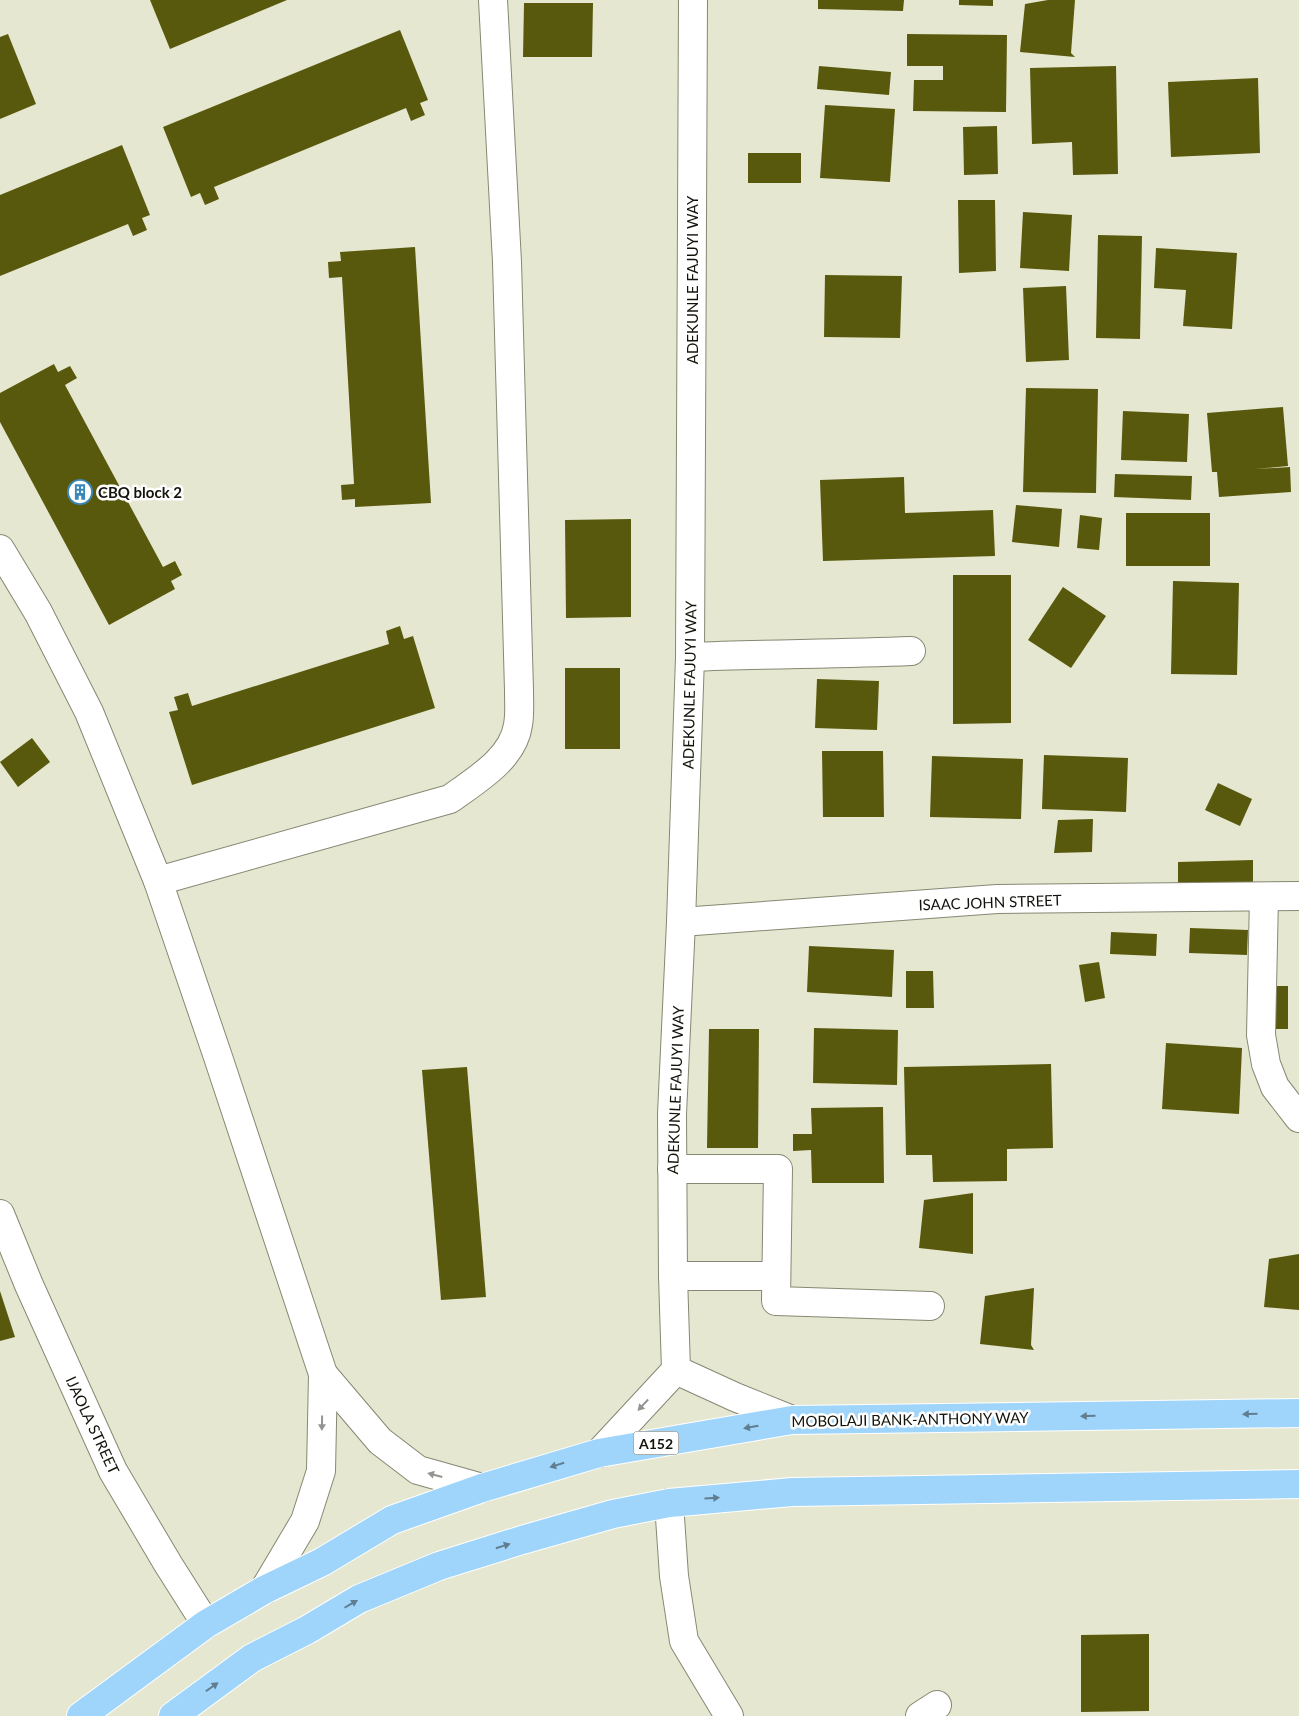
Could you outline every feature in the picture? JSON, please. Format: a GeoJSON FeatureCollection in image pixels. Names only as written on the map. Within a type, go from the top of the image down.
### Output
{"type":"FeatureCollection","features":[{"type":"Feature","properties":{"kind":"main road","name":"MOBOLAJI BANK-ANTHONY WAY"},"geometry":{"type":"LineString","coordinates":[[81,1716],[206,1624],[264,1590],[322,1562],[392,1520],[482,1488],[599,1453],[792,1420],[1299,1413]]}},
{"type":"Feature","properties":{"kind":"main road"},"geometry":{"type":"LineString","coordinates":[[173,1716],[252,1658],[307,1630],[359,1599],[439,1566],[613,1514],[669,1503],[792,1492],[1299,1484]]}},
{"type":"Feature","properties":{"kind":"street"},"geometry":{"type":"LineString","coordinates":[[158,881],[450,799],[484,774],[506,754],[518,727],[519,690],[507,272],[493,0]]}},
{"type":"Feature","properties":{"kind":"street","name":"ADEKUNLE FAJUYI WAY"},"geometry":{"type":"LineString","coordinates":[[676,1370],[673,1276],[672,1114],[690,657],[693,0]]}},
{"type":"Feature","properties":{"kind":"street"},"geometry":{"type":"LineString","coordinates":[[0,549],[38,612],[89,712],[158,881],[322,1374],[321,1471],[305,1522],[264,1590]]}},
{"type":"Feature","properties":{"kind":"street"},"geometry":{"type":"LineString","coordinates":[[690,657],[911,651]]}},
{"type":"Feature","properties":{"kind":"street","name":"ISAAC JOHN STREET"},"geometry":{"type":"LineString","coordinates":[[681,922],[997,899],[1299,896]]}},
{"type":"Feature","properties":{"kind":"street"},"geometry":{"type":"LineString","coordinates":[[1264,897],[1261,1036],[1266,1064],[1275,1087],[1294,1105]]}},
{"type":"Feature","properties":{"kind":"street"},"geometry":{"type":"LineString","coordinates":[[672,1169],[778,1169],[776,1302],[930,1306]]}},
{"type":"Feature","properties":{"kind":"street","name":"IJAOLA STREET"},"geometry":{"type":"LineString","coordinates":[[0,1214],[29,1285],[112,1471],[206,1624]]}},
{"type":"Feature","properties":{"kind":"street"},"geometry":{"type":"LineString","coordinates":[[673,1276],[776,1276]]}},
{"type":"Feature","properties":{"kind":"street"},"geometry":{"type":"LineString","coordinates":[[599,1453],[676,1370],[792,1420]]}},
{"type":"Feature","properties":{"kind":"street"},"geometry":{"type":"LineString","coordinates":[[322,1374],[380,1441],[418,1470],[482,1488]]}},
{"type":"Feature","properties":{"kind":"street"},"geometry":{"type":"LineString","coordinates":[[669,1503],[674,1576],[684,1641],[729,1716]]}},
{"type":"Feature","properties":{"kind":"building"},"geometry":{"type":"Polygon","coordinates":[[[150,0],[287,0],[170,49],[150,0]]]}},
{"type":"Feature","properties":{"kind":"building"},"geometry":{"type":"Polygon","coordinates":[[[818,0],[904,0],[903,11],[818,9],[818,0]]]}},
{"type":"Feature","properties":{"kind":"building"},"geometry":{"type":"Polygon","coordinates":[[[959,0],[993,0],[993,6],[959,5],[959,0]]]}},
{"type":"Feature","properties":{"kind":"building"},"geometry":{"type":"Polygon","coordinates":[[[1048,0],[1075,0],[1071,53],[1075,57],[1020,52],[1025,4],[1048,0]]]}},
{"type":"Feature","properties":{"kind":"building"},"geometry":{"type":"Polygon","coordinates":[[[524,3],[593,3],[592,57],[523,57],[524,3]]]}},
{"type":"Feature","properties":{"kind":"building"},"geometry":{"type":"Polygon","coordinates":[[[400,30],[428,100],[420,103],[425,115],[411,121],[406,108],[214,187],[219,199],[205,205],[200,193],[191,197],[163,127],[400,30]]]}},
{"type":"Feature","properties":{"kind":"building"},"geometry":{"type":"Polygon","coordinates":[[[8,34],[36,104],[0,119],[0,37],[8,34]]]}},
{"type":"Feature","properties":{"kind":"building"},"geometry":{"type":"Polygon","coordinates":[[[907,34],[1007,35],[1006,112],[913,111],[914,80],[943,80],[943,66],[907,66],[907,34]]]}},
{"type":"Feature","properties":{"kind":"building"},"geometry":{"type":"Polygon","coordinates":[[[819,66],[891,72],[889,95],[817,89],[819,66]]]}},
{"type":"Feature","properties":{"kind":"building"},"geometry":{"type":"Polygon","coordinates":[[[1116,66],[1118,174],[1073,175],[1072,142],[1032,144],[1030,68],[1116,66]]]}},
{"type":"Feature","properties":{"kind":"building"},"geometry":{"type":"Polygon","coordinates":[[[1258,78],[1260,153],[1171,157],[1168,82],[1258,78]]]}},
{"type":"Feature","properties":{"kind":"building"},"geometry":{"type":"Polygon","coordinates":[[[825,105],[895,109],[890,182],[820,178],[825,105]]]}},
{"type":"Feature","properties":{"kind":"building"},"geometry":{"type":"Polygon","coordinates":[[[997,126],[998,174],[964,175],[963,127],[997,126]]]}},
{"type":"Feature","properties":{"kind":"building"},"geometry":{"type":"Polygon","coordinates":[[[122,145],[150,215],[142,218],[147,230],[133,236],[128,224],[0,276],[0,195],[122,145]]]}},
{"type":"Feature","properties":{"kind":"building"},"geometry":{"type":"Polygon","coordinates":[[[748,153],[801,153],[801,183],[748,183],[748,153]]]}},
{"type":"Feature","properties":{"kind":"building"},"geometry":{"type":"Polygon","coordinates":[[[958,200],[995,200],[996,271],[959,273],[958,200]]]}},
{"type":"Feature","properties":{"kind":"building"},"geometry":{"type":"Polygon","coordinates":[[[1023,212],[1072,215],[1069,271],[1020,268],[1023,212]]]}},
{"type":"Feature","properties":{"kind":"building"},"geometry":{"type":"Polygon","coordinates":[[[1098,235],[1142,236],[1140,339],[1096,338],[1098,235]]]}},
{"type":"Feature","properties":{"kind":"building"},"geometry":{"type":"Polygon","coordinates":[[[415,247],[431,503],[355,507],[355,499],[342,500],[341,485],[354,484],[342,277],[329,278],[328,262],[341,261],[340,252],[415,247]]]}},
{"type":"Feature","properties":{"kind":"building"},"geometry":{"type":"Polygon","coordinates":[[[1156,248],[1237,253],[1232,329],[1183,326],[1186,290],[1154,288],[1156,248]]]}},
{"type":"Feature","properties":{"kind":"building"},"geometry":{"type":"Polygon","coordinates":[[[825,275],[902,276],[900,338],[824,337],[825,275]]]}},
{"type":"Feature","properties":{"kind":"building"},"geometry":{"type":"Polygon","coordinates":[[[1066,286],[1069,360],[1026,362],[1023,288],[1066,286]]]}},
{"type":"Feature","properties":{"kind":"building","name":"CBQ block 2"},"geometry":{"type":"Polygon","coordinates":[[[54,364],[58,372],[70,366],[77,378],[65,385],[163,567],[175,561],[182,575],[171,581],[175,589],[109,625],[0,422],[0,393],[54,364]]]}},
{"type":"Feature","properties":{"kind":"building"},"geometry":{"type":"Polygon","coordinates":[[[1026,388],[1098,389],[1096,493],[1023,492],[1026,388]]]}},
{"type":"Feature","properties":{"kind":"building"},"geometry":{"type":"Polygon","coordinates":[[[1283,407],[1288,466],[1255,469],[1290,467],[1291,492],[1219,497],[1217,472],[1212,472],[1207,413],[1283,407]]]}},
{"type":"Feature","properties":{"kind":"building"},"geometry":{"type":"Polygon","coordinates":[[[1123,411],[1189,414],[1187,462],[1121,460],[1123,411]]]}},
{"type":"Feature","properties":{"kind":"building"},"geometry":{"type":"Polygon","coordinates":[[[1115,474],[1192,476],[1191,500],[1114,497],[1115,474]]]}},
{"type":"Feature","properties":{"kind":"building"},"geometry":{"type":"Polygon","coordinates":[[[904,477],[905,513],[993,510],[995,556],[823,561],[820,480],[904,477]]]}},
{"type":"Feature","properties":{"kind":"building"},"geometry":{"type":"Polygon","coordinates":[[[1016,505],[1062,509],[1059,547],[1012,542],[1016,505]]]}},
{"type":"Feature","properties":{"kind":"building"},"geometry":{"type":"Polygon","coordinates":[[[1126,513],[1210,513],[1210,566],[1126,566],[1126,513]]]}},
{"type":"Feature","properties":{"kind":"building"},"geometry":{"type":"Polygon","coordinates":[[[1080,515],[1102,518],[1099,550],[1077,548],[1080,515]]]}},
{"type":"Feature","properties":{"kind":"building"},"geometry":{"type":"Polygon","coordinates":[[[631,519],[631,617],[566,618],[565,520],[631,519]]]}},
{"type":"Feature","properties":{"kind":"building"},"geometry":{"type":"Polygon","coordinates":[[[953,575],[1011,575],[1011,723],[953,724],[953,575]]]}},
{"type":"Feature","properties":{"kind":"building"},"geometry":{"type":"Polygon","coordinates":[[[1173,581],[1239,583],[1237,675],[1171,674],[1173,581]]]}},
{"type":"Feature","properties":{"kind":"building"},"geometry":{"type":"Polygon","coordinates":[[[1063,587],[1106,616],[1071,668],[1028,640],[1063,587]]]}},
{"type":"Feature","properties":{"kind":"building"},"geometry":{"type":"Polygon","coordinates":[[[400,626],[404,639],[413,636],[435,708],[192,785],[169,712],[178,710],[174,697],[188,693],[192,706],[389,644],[386,631],[400,626]]]}},
{"type":"Feature","properties":{"kind":"building"},"geometry":{"type":"Polygon","coordinates":[[[565,668],[620,668],[620,749],[565,749],[565,668]]]}},
{"type":"Feature","properties":{"kind":"building"},"geometry":{"type":"Polygon","coordinates":[[[817,679],[879,681],[877,730],[815,728],[817,679]]]}},
{"type":"Feature","properties":{"kind":"building"},"geometry":{"type":"Polygon","coordinates":[[[32,738],[50,762],[18,787],[0,762],[32,738]]]}},
{"type":"Feature","properties":{"kind":"building"},"geometry":{"type":"Polygon","coordinates":[[[822,751],[883,751],[884,817],[823,817],[822,751]]]}},
{"type":"Feature","properties":{"kind":"building"},"geometry":{"type":"Polygon","coordinates":[[[1044,755],[1128,758],[1126,812],[1042,809],[1044,755]]]}},
{"type":"Feature","properties":{"kind":"building"},"geometry":{"type":"Polygon","coordinates":[[[932,756],[1023,759],[1021,819],[930,817],[932,756]]]}},
{"type":"Feature","properties":{"kind":"building"},"geometry":{"type":"Polygon","coordinates":[[[1218,783],[1252,799],[1240,826],[1205,810],[1218,783]]]}},
{"type":"Feature","properties":{"kind":"building"},"geometry":{"type":"Polygon","coordinates":[[[1093,819],[1092,852],[1054,853],[1058,820],[1093,819]]]}},
{"type":"Feature","properties":{"kind":"building"},"geometry":{"type":"Polygon","coordinates":[[[1253,860],[1253,885],[1178,886],[1178,862],[1253,860]]]}},
{"type":"Feature","properties":{"kind":"building"},"geometry":{"type":"Polygon","coordinates":[[[1190,928],[1248,930],[1247,955],[1189,953],[1190,928]]]}},
{"type":"Feature","properties":{"kind":"building"},"geometry":{"type":"Polygon","coordinates":[[[1111,932],[1157,934],[1156,956],[1110,954],[1111,932]]]}},
{"type":"Feature","properties":{"kind":"building"},"geometry":{"type":"Polygon","coordinates":[[[809,946],[894,950],[892,997],[807,992],[809,946]]]}},
{"type":"Feature","properties":{"kind":"building"},"geometry":{"type":"Polygon","coordinates":[[[1099,962],[1105,998],[1085,1002],[1079,965],[1099,962]]]}},
{"type":"Feature","properties":{"kind":"building"},"geometry":{"type":"Polygon","coordinates":[[[906,971],[933,971],[934,1008],[906,1008],[906,971]]]}},
{"type":"Feature","properties":{"kind":"building"},"geometry":{"type":"Polygon","coordinates":[[[1264,986],[1288,986],[1288,1029],[1264,1029],[1264,986]]]}},
{"type":"Feature","properties":{"kind":"building"},"geometry":{"type":"Polygon","coordinates":[[[814,1028],[898,1030],[897,1085],[813,1083],[814,1028]]]}},
{"type":"Feature","properties":{"kind":"building"},"geometry":{"type":"Polygon","coordinates":[[[709,1029],[759,1029],[758,1148],[707,1148],[709,1029]]]}},
{"type":"Feature","properties":{"kind":"building"},"geometry":{"type":"Polygon","coordinates":[[[1166,1043],[1242,1048],[1239,1114],[1162,1109],[1166,1043]]]}},
{"type":"Feature","properties":{"kind":"building"},"geometry":{"type":"Polygon","coordinates":[[[1051,1064],[1053,1148],[1007,1149],[1007,1181],[933,1182],[932,1155],[906,1155],[904,1067],[1051,1064]]]}},
{"type":"Feature","properties":{"kind":"building"},"geometry":{"type":"Polygon","coordinates":[[[467,1067],[486,1297],[441,1300],[422,1070],[467,1067]]]}},
{"type":"Feature","properties":{"kind":"building"},"geometry":{"type":"Polygon","coordinates":[[[883,1107],[884,1183],[812,1183],[811,1150],[793,1151],[793,1134],[812,1134],[811,1108],[883,1107]]]}},
{"type":"Feature","properties":{"kind":"building"},"geometry":{"type":"Polygon","coordinates":[[[973,1193],[973,1254],[919,1248],[924,1200],[973,1193]]]}},
{"type":"Feature","properties":{"kind":"building"},"geometry":{"type":"Polygon","coordinates":[[[1299,1254],[1299,1310],[1264,1307],[1269,1259],[1299,1254]]]}},
{"type":"Feature","properties":{"kind":"building"},"geometry":{"type":"Polygon","coordinates":[[[1034,1288],[1031,1345],[1034,1350],[980,1344],[985,1296],[1034,1288]]]}},
{"type":"Feature","properties":{"kind":"building"},"geometry":{"type":"Polygon","coordinates":[[[0,1291],[15,1337],[0,1341],[0,1291]]]}},
{"type":"Feature","properties":{"kind":"building"},"geometry":{"type":"Polygon","coordinates":[[[1149,1634],[1149,1711],[1081,1712],[1081,1635],[1149,1634]]]}},
{"type":"Feature","properties":{"kind":"place","name":"CBQ block 2"},"geometry":{"type":"Point","coordinates":[80,492]}}]}
